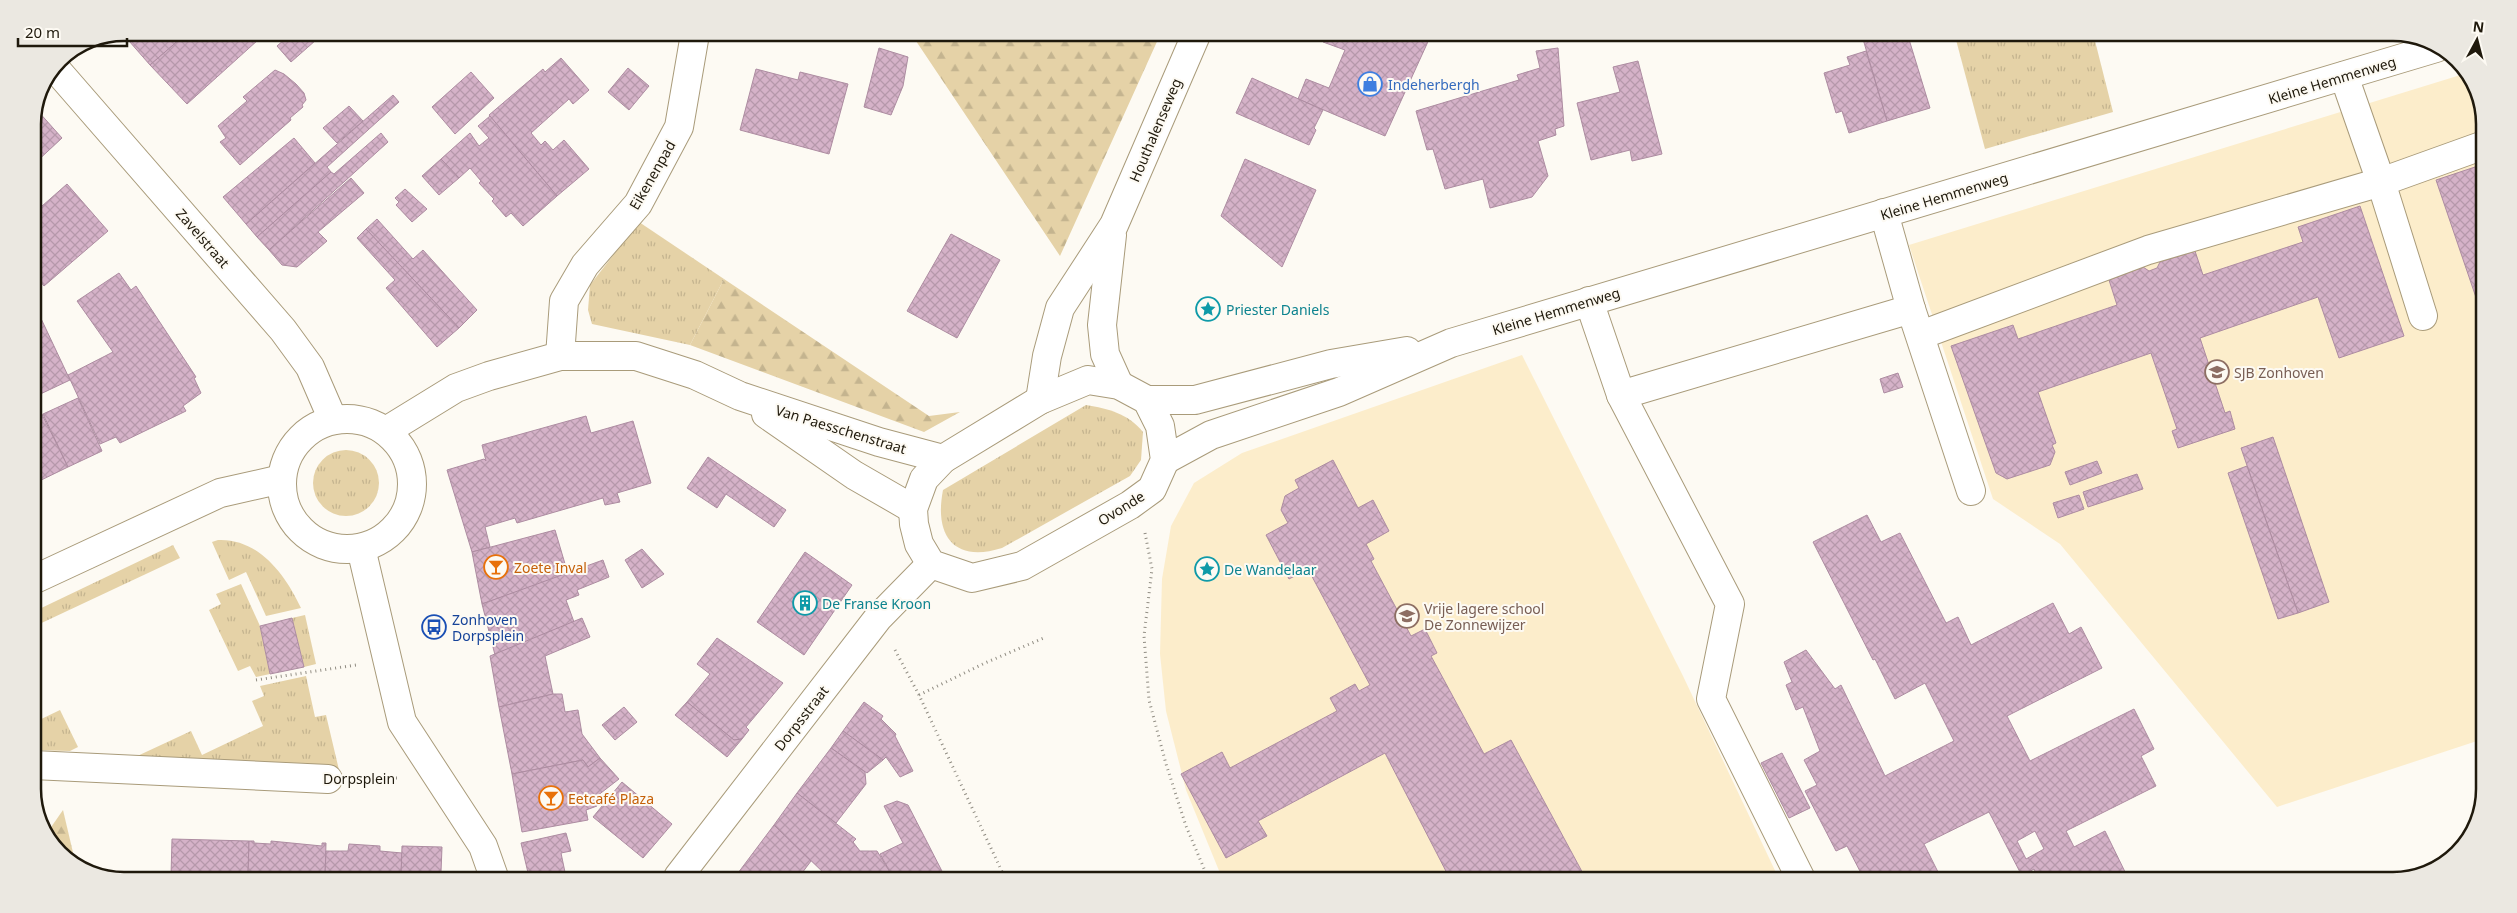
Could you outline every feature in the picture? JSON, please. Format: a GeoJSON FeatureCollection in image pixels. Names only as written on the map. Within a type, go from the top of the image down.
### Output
{"type":"FeatureCollection","features":[{"type":"Feature","properties":{"kind":"street","name":"Eikenenpad"},"geometry":{"type":"LineString","coordinates":[[560,356],[564,301],[585,265],[638,204],[679,127],[694,41]]}},
{"type":"Feature","properties":{"kind":"street","name":"Houthalenseweg"},"geometry":{"type":"LineString","coordinates":[[1040,400],[1046,356],[1060,308],[1114,225],[1193,41]]}},
{"type":"Feature","properties":{"kind":"street","name":"Kleine Hemmenweg"},"geometry":{"type":"LineString","coordinates":[[1165,460],[1211,434],[1338,392],[1451,343],[2429,50]]}},
{"type":"Feature","properties":{"kind":"street","name":"Zavelstraat"},"geometry":{"type":"LineString","coordinates":[[59,73],[283,330],[310,367],[333,420]]}},
{"type":"Feature","properties":{"kind":"street"},"geometry":{"type":"LineString","coordinates":[[2344,76],[2381,182],[2423,316]]}},
{"type":"Feature","properties":{"kind":"street"},"geometry":{"type":"LineString","coordinates":[[1921,335],[2148,250],[2381,182],[2476,148]]}},
{"type":"Feature","properties":{"kind":"street"},"geometry":{"type":"LineString","coordinates":[[1884,213],[1912,309],[1971,491]]}},
{"type":"Feature","properties":{"kind":"street","name":"Houthalenseweg"},"geometry":{"type":"LineString","coordinates":[[1114,225],[1102,325],[1105,354],[1119,385]]}},
{"type":"Feature","properties":{"kind":"street"},"geometry":{"type":"LineString","coordinates":[[1589,301],[1621,396],[1730,604],[1711,699],[1798,872]]}},
{"type":"Feature","properties":{"kind":"street"},"geometry":{"type":"LineString","coordinates":[[1621,396],[1912,309]]}},
{"type":"Feature","properties":{"kind":"street","name":"Kleine Hemmenweg"},"geometry":{"type":"LineString","coordinates":[[1147,400],[1195,400],[1331,364],[1451,343]]}},
{"type":"Feature","properties":{"kind":"street","name":"Van Paesschenstraat"},"geometry":{"type":"LineString","coordinates":[[386,430],[456,388],[560,356],[636,356],[695,376],[740,396],[879,442],[943,459]]}},
{"type":"Feature","properties":{"kind":"street"},"geometry":{"type":"LineString","coordinates":[[931,564],[919,544],[913,509],[924,480],[943,459],[1040,400],[1088,380],[1119,385],[1147,400],[1160,426],[1165,460]]}},
{"type":"Feature","properties":{"kind":"street","name":"Van Paesschenstraat"},"geometry":{"type":"LineString","coordinates":[[740,396],[854,475],[913,509]]}},
{"type":"Feature","properties":{"kind":"street"},"geometry":{"type":"LineString","coordinates":[[333,420],[356,420],[386,430],[399,443],[410,464],[412,476],[411,499],[407,510],[396,528],[385,538],[361,548],[344,550],[329,547],[306,536],[297,527],[285,504],[282,479],[291,450],[298,440],[318,424],[333,420]]}},
{"type":"Feature","properties":{"kind":"street","name":"Ovonde"},"geometry":{"type":"LineString","coordinates":[[931,564],[972,578],[1022,566],[1130,505],[1152,488],[1165,460]]}},
{"type":"Feature","properties":{"kind":"street"},"geometry":{"type":"LineString","coordinates":[[41,576],[220,493],[282,479]]}},
{"type":"Feature","properties":{"kind":"street"},"geometry":{"type":"LineString","coordinates":[[361,548],[402,722],[483,846],[493,872]]}},
{"type":"Feature","properties":{"kind":"street","name":"Dorpsstraat"},"geometry":{"type":"LineString","coordinates":[[682,872],[878,618],[931,564]]}},
{"type":"Feature","properties":{"kind":"street","name":"Dorpsplein"},"geometry":{"type":"LineString","coordinates":[[41,765],[328,779]]}},
{"type":"Feature","properties":{"kind":"path"},"geometry":{"type":"LineString","coordinates":[[1130,505],[1146,536],[1152,569],[1144,636],[1149,700],[1186,826],[1205,872]]}},
{"type":"Feature","properties":{"kind":"path"},"geometry":{"type":"LineString","coordinates":[[878,618],[919,695],[1002,872]]}},
{"type":"Feature","properties":{"kind":"path"},"geometry":{"type":"LineString","coordinates":[[919,695],[985,663],[1046,637]]}},
{"type":"Feature","properties":{"kind":"path"},"geometry":{"type":"LineString","coordinates":[[256,680],[386,660]]}},
{"type":"Feature","properties":{"kind":"path","name":"Dorpsplein"},"geometry":{"type":"LineString","coordinates":[[328,779],[439,778]]}},
{"type":"Feature","properties":{"kind":"shaded area","name":"SJB Zonhoven"},"geometry":{"type":"Polygon","coordinates":[[[2460,75],[2473,103],[2476,119],[2476,741],[2277,807],[2060,544],[1993,499],[1909,245],[2460,75]]]}},
{"type":"Feature","properties":{"kind":"shaded area","name":"Vrije lagere school De Zonnewijzer"},"geometry":{"type":"Polygon","coordinates":[[[1522,355],[1683,676],[1776,872],[1220,872],[1186,790],[1166,711],[1160,654],[1162,579],[1171,526],[1194,483],[1242,453],[1522,355]]]}},
{"type":"Feature","properties":{"kind":"green space"},"geometry":{"type":"Polygon","coordinates":[[[916,41],[1157,41],[1060,256],[916,41]]]}},
{"type":"Feature","properties":{"kind":"green space"},"geometry":{"type":"Polygon","coordinates":[[[1956,41],[2095,41],[2113,112],[1985,149],[1956,41]]]}},
{"type":"Feature","properties":{"kind":"green space"},"geometry":{"type":"Polygon","coordinates":[[[639,222],[724,279],[690,345],[592,324],[588,310],[590,285],[639,222]]]}},
{"type":"Feature","properties":{"kind":"green space"},"geometry":{"type":"Polygon","coordinates":[[[724,279],[929,416],[960,412],[924,432],[690,345],[724,279]]]}},
{"type":"Feature","properties":{"kind":"green space"},"geometry":{"type":"Polygon","coordinates":[[[1086,405],[1102,408],[1124,416],[1143,432],[1141,460],[1130,476],[1002,548],[985,552],[971,552],[951,542],[945,533],[942,521],[943,490],[1086,405]]]}},
{"type":"Feature","properties":{"kind":"green space"},"geometry":{"type":"Polygon","coordinates":[[[340,450],[352,450],[370,459],[377,470],[379,483],[377,496],[370,507],[359,514],[340,516],[327,511],[318,502],[313,489],[313,477],[318,464],[327,455],[340,450]]]}},
{"type":"Feature","properties":{"kind":"green space"},"geometry":{"type":"Polygon","coordinates":[[[218,540],[246,545],[268,560],[287,583],[301,608],[266,616],[246,572],[229,580],[212,542],[218,540]]]}},
{"type":"Feature","properties":{"kind":"green space"},"geometry":{"type":"Polygon","coordinates":[[[173,545],[180,558],[41,623],[41,608],[173,545]]]}},
{"type":"Feature","properties":{"kind":"green space"},"geometry":{"type":"Polygon","coordinates":[[[241,584],[260,626],[270,674],[256,677],[250,666],[238,671],[209,610],[221,604],[216,594],[241,584]]]}},
{"type":"Feature","properties":{"kind":"green space"},"geometry":{"type":"Polygon","coordinates":[[[305,615],[316,664],[304,667],[292,618],[305,615]]]}},
{"type":"Feature","properties":{"kind":"green space"},"geometry":{"type":"Polygon","coordinates":[[[306,676],[315,717],[326,715],[339,770],[134,762],[133,758],[191,731],[202,755],[263,726],[252,701],[264,696],[260,686],[306,676]]]}},
{"type":"Feature","properties":{"kind":"green space"},"geometry":{"type":"Polygon","coordinates":[[[60,710],[78,747],[70,751],[41,750],[41,719],[60,710]]]}},
{"type":"Feature","properties":{"kind":"green space"},"geometry":{"type":"Polygon","coordinates":[[[63,810],[73,854],[58,839],[51,827],[63,810]]]}},
{"type":"Feature","properties":{"kind":"building"},"geometry":{"type":"Polygon","coordinates":[[[129,41],[178,41],[150,65],[129,41]]]}},
{"type":"Feature","properties":{"kind":"building"},"geometry":{"type":"Polygon","coordinates":[[[178,41],[257,41],[187,104],[150,65],[178,41]]]}},
{"type":"Feature","properties":{"kind":"building"},"geometry":{"type":"Polygon","coordinates":[[[283,41],[315,41],[291,62],[277,46],[283,41]]]}},
{"type":"Feature","properties":{"kind":"building","name":"Indeherbergh"},"geometry":{"type":"Polygon","coordinates":[[[1428,41],[1385,136],[1298,99],[1306,79],[1329,88],[1345,50],[1323,42],[1428,41]]]}},
{"type":"Feature","properties":{"kind":"building"},"geometry":{"type":"Polygon","coordinates":[[[1864,41],[1910,41],[1930,108],[1887,121],[1864,41]]]}},
{"type":"Feature","properties":{"kind":"building"},"geometry":{"type":"Polygon","coordinates":[[[879,48],[908,57],[903,86],[891,115],[864,107],[879,48]]]}},
{"type":"Feature","properties":{"kind":"building"},"geometry":{"type":"Polygon","coordinates":[[[1558,48],[1564,126],[1555,129],[1556,135],[1538,141],[1548,176],[1532,197],[1490,208],[1483,179],[1445,189],[1433,149],[1427,150],[1416,111],[1519,80],[1517,75],[1540,68],[1536,51],[1558,48]]]}},
{"type":"Feature","properties":{"kind":"building"},"geometry":{"type":"Polygon","coordinates":[[[1866,51],[1887,121],[1849,133],[1842,111],[1836,113],[1824,73],[1850,65],[1847,57],[1866,51]]]}},
{"type":"Feature","properties":{"kind":"building"},"geometry":{"type":"Polygon","coordinates":[[[561,58],[589,90],[573,104],[569,99],[531,133],[541,145],[545,141],[553,150],[564,140],[589,169],[557,196],[489,115],[543,69],[545,72],[561,58]]]}},
{"type":"Feature","properties":{"kind":"building"},"geometry":{"type":"Polygon","coordinates":[[[1638,61],[1662,154],[1632,161],[1630,150],[1591,160],[1577,103],[1620,92],[1613,67],[1638,61]]]}},
{"type":"Feature","properties":{"kind":"building"},"geometry":{"type":"Polygon","coordinates":[[[628,68],[649,86],[629,110],[608,92],[628,68]]]}},
{"type":"Feature","properties":{"kind":"building"},"geometry":{"type":"Polygon","coordinates":[[[756,69],[798,80],[800,72],[848,84],[829,154],[740,130],[756,69]]]}},
{"type":"Feature","properties":{"kind":"building"},"geometry":{"type":"Polygon","coordinates":[[[275,70],[284,74],[296,84],[304,93],[306,100],[302,105],[303,107],[290,118],[291,120],[240,165],[220,142],[226,138],[218,126],[247,101],[243,97],[275,70]]]}},
{"type":"Feature","properties":{"kind":"building"},"geometry":{"type":"Polygon","coordinates":[[[471,72],[494,98],[455,134],[432,107],[471,72]]]}},
{"type":"Feature","properties":{"kind":"building"},"geometry":{"type":"Polygon","coordinates":[[[1252,78],[1323,110],[1314,128],[1316,130],[1309,145],[1236,113],[1252,78]]]}},
{"type":"Feature","properties":{"kind":"building"},"geometry":{"type":"Polygon","coordinates":[[[393,95],[399,102],[327,167],[331,172],[257,237],[246,224],[393,95]]]}},
{"type":"Feature","properties":{"kind":"building"},"geometry":{"type":"Polygon","coordinates":[[[349,106],[363,121],[337,143],[323,128],[349,106]]]}},
{"type":"Feature","properties":{"kind":"building"},"geometry":{"type":"Polygon","coordinates":[[[42,116],[62,138],[41,158],[42,116]]]}},
{"type":"Feature","properties":{"kind":"building"},"geometry":{"type":"Polygon","coordinates":[[[490,116],[557,196],[523,226],[511,213],[506,217],[492,201],[494,199],[479,183],[481,181],[470,168],[459,178],[441,159],[470,133],[479,146],[489,138],[478,126],[490,116]]]}},
{"type":"Feature","properties":{"kind":"building"},"geometry":{"type":"Polygon","coordinates":[[[381,133],[388,142],[269,250],[257,237],[331,172],[334,174],[381,133]]]}},
{"type":"Feature","properties":{"kind":"building"},"geometry":{"type":"Polygon","coordinates":[[[294,138],[315,163],[246,224],[223,197],[294,138]]]}},
{"type":"Feature","properties":{"kind":"building"},"geometry":{"type":"Polygon","coordinates":[[[441,159],[459,178],[439,195],[422,176],[441,159]]]}},
{"type":"Feature","properties":{"kind":"building"},"geometry":{"type":"Polygon","coordinates":[[[1245,159],[1316,190],[1282,267],[1221,216],[1245,159]]]}},
{"type":"Feature","properties":{"kind":"building"},"geometry":{"type":"Polygon","coordinates":[[[2476,167],[2476,297],[2436,180],[2476,167]]]}},
{"type":"Feature","properties":{"kind":"building"},"geometry":{"type":"Polygon","coordinates":[[[351,178],[364,193],[318,232],[327,241],[297,267],[282,265],[269,250],[351,178]]]}},
{"type":"Feature","properties":{"kind":"building"},"geometry":{"type":"Polygon","coordinates":[[[67,184],[108,231],[44,286],[41,282],[41,207],[67,184]]]}},
{"type":"Feature","properties":{"kind":"building"},"geometry":{"type":"Polygon","coordinates":[[[405,189],[427,209],[412,222],[396,205],[399,202],[395,198],[405,189]]]}},
{"type":"Feature","properties":{"kind":"building"},"geometry":{"type":"Polygon","coordinates":[[[2360,206],[2404,336],[2339,358],[2318,297],[2200,338],[2225,413],[2230,411],[2235,429],[2178,448],[2172,431],[2177,429],[2151,353],[2038,392],[2056,443],[2052,445],[2055,452],[2050,465],[2007,479],[1996,473],[1951,346],[2013,325],[2018,339],[2117,305],[2109,280],[2143,267],[2149,271],[2157,268],[2160,262],[2195,251],[2203,275],[2303,242],[2298,227],[2360,206]]]}},
{"type":"Feature","properties":{"kind":"building"},"geometry":{"type":"Polygon","coordinates":[[[377,219],[413,259],[423,250],[477,310],[459,328],[366,229],[377,219]]]}},
{"type":"Feature","properties":{"kind":"building"},"geometry":{"type":"Polygon","coordinates":[[[366,229],[459,328],[437,347],[386,288],[395,280],[357,238],[366,229]]]}},
{"type":"Feature","properties":{"kind":"building"},"geometry":{"type":"Polygon","coordinates":[[[951,234],[1000,260],[957,338],[907,311],[951,234]]]}},
{"type":"Feature","properties":{"kind":"building"},"geometry":{"type":"Polygon","coordinates":[[[119,273],[131,290],[136,286],[196,377],[194,378],[201,393],[183,406],[186,411],[120,443],[116,437],[100,444],[68,375],[113,352],[77,301],[119,273]]]}},
{"type":"Feature","properties":{"kind":"building"},"geometry":{"type":"Polygon","coordinates":[[[41,318],[70,380],[41,394],[41,318]]]}},
{"type":"Feature","properties":{"kind":"building"},"geometry":{"type":"Polygon","coordinates":[[[1898,373],[1903,387],[1884,393],[1880,379],[1898,373]]]}},
{"type":"Feature","properties":{"kind":"building"},"geometry":{"type":"Polygon","coordinates":[[[78,398],[102,451],[68,467],[43,414],[78,398]]]}},
{"type":"Feature","properties":{"kind":"building"},"geometry":{"type":"Polygon","coordinates":[[[41,412],[68,467],[41,480],[41,412]]]}},
{"type":"Feature","properties":{"kind":"building"},"geometry":{"type":"Polygon","coordinates":[[[586,416],[591,433],[633,421],[651,483],[617,493],[620,502],[605,505],[603,498],[517,523],[515,518],[485,527],[490,547],[472,552],[447,470],[484,459],[486,461],[482,445],[586,416]]]}},
{"type":"Feature","properties":{"kind":"building"},"geometry":{"type":"Polygon","coordinates":[[[2273,437],[2329,602],[2298,613],[2241,448],[2273,437]]]}},
{"type":"Feature","properties":{"kind":"building"},"geometry":{"type":"Polygon","coordinates":[[[708,457],[786,510],[774,527],[726,494],[717,508],[687,488],[708,457]]]}},
{"type":"Feature","properties":{"kind":"building"},"geometry":{"type":"Polygon","coordinates":[[[1333,460],[1358,508],[1373,500],[1389,531],[1366,544],[1374,559],[1371,561],[1411,636],[1425,629],[1437,653],[1431,656],[1484,754],[1511,740],[1582,872],[1446,872],[1385,753],[1258,821],[1267,836],[1226,858],[1181,774],[1222,752],[1230,768],[1337,711],[1330,698],[1355,684],[1359,691],[1370,685],[1308,569],[1289,579],[1266,535],[1288,523],[1281,510],[1285,496],[1299,488],[1295,480],[1333,460]]]}},
{"type":"Feature","properties":{"kind":"building"},"geometry":{"type":"Polygon","coordinates":[[[2097,461],[2102,473],[2070,485],[2065,472],[2097,461]]]}},
{"type":"Feature","properties":{"kind":"building"},"geometry":{"type":"Polygon","coordinates":[[[2247,466],[2298,613],[2278,619],[2228,473],[2247,466]]]}},
{"type":"Feature","properties":{"kind":"building"},"geometry":{"type":"Polygon","coordinates":[[[2137,474],[2143,489],[2088,507],[2083,492],[2137,474]]]}},
{"type":"Feature","properties":{"kind":"building"},"geometry":{"type":"Polygon","coordinates":[[[2079,495],[2084,509],[2058,518],[2053,503],[2079,495]]]}},
{"type":"Feature","properties":{"kind":"building"},"geometry":{"type":"Polygon","coordinates":[[[1867,515],[1881,542],[1900,533],[1946,623],[1958,617],[1971,645],[2053,603],[2069,634],[2081,627],[2102,668],[2007,716],[2030,761],[2134,709],[2154,749],[2141,756],[2156,786],[2066,831],[2074,847],[2105,831],[2125,872],[2035,872],[2034,869],[2029,872],[2020,872],[1989,812],[1924,844],[1938,872],[1860,872],[1847,846],[1836,851],[1805,791],[1817,785],[1804,760],[1820,751],[1803,707],[1796,710],[1786,685],[1792,682],[1784,662],[1806,650],[1835,689],[1841,685],[1885,776],[1954,741],[1925,683],[1895,699],[1875,659],[1873,660],[1813,542],[1867,515]],[[2035,831],[2017,841],[2026,859],[2044,849],[2035,831]]]}},
{"type":"Feature","properties":{"kind":"building"},"geometry":{"type":"Polygon","coordinates":[[[555,530],[568,574],[482,604],[472,552],[555,530]]]}},
{"type":"Feature","properties":{"kind":"building"},"geometry":{"type":"Polygon","coordinates":[[[642,549],[664,574],[642,588],[625,560],[642,549]]]}},
{"type":"Feature","properties":{"kind":"building","name":"De Franse Kroon"},"geometry":{"type":"Polygon","coordinates":[[[805,552],[852,585],[804,655],[757,622],[805,552]]]}},
{"type":"Feature","properties":{"kind":"building"},"geometry":{"type":"Polygon","coordinates":[[[603,560],[609,577],[577,590],[579,595],[566,600],[574,622],[495,655],[482,604],[603,560]]]}},
{"type":"Feature","properties":{"kind":"building"},"geometry":{"type":"Polygon","coordinates":[[[292,618],[304,667],[270,674],[260,626],[292,618]]]}},
{"type":"Feature","properties":{"kind":"building"},"geometry":{"type":"Polygon","coordinates":[[[582,618],[590,637],[545,656],[553,694],[499,707],[490,656],[582,618]]]}},
{"type":"Feature","properties":{"kind":"building"},"geometry":{"type":"Polygon","coordinates":[[[717,638],[783,683],[746,727],[749,730],[742,739],[734,740],[687,702],[710,674],[697,664],[717,638]]]}},
{"type":"Feature","properties":{"kind":"building"},"geometry":{"type":"Polygon","coordinates":[[[553,694],[562,694],[565,712],[578,710],[582,734],[600,758],[588,767],[583,760],[512,774],[499,707],[553,694]]]}},
{"type":"Feature","properties":{"kind":"building"},"geometry":{"type":"Polygon","coordinates":[[[687,702],[734,740],[742,739],[727,757],[675,715],[687,702]]]}},
{"type":"Feature","properties":{"kind":"building"},"geometry":{"type":"Polygon","coordinates":[[[864,702],[883,716],[881,719],[896,734],[895,736],[913,771],[900,777],[886,757],[883,760],[843,731],[864,702]]]}},
{"type":"Feature","properties":{"kind":"building"},"geometry":{"type":"Polygon","coordinates":[[[624,707],[637,722],[615,740],[602,725],[624,707]]]}},
{"type":"Feature","properties":{"kind":"building"},"geometry":{"type":"Polygon","coordinates":[[[843,731],[883,760],[867,773],[831,748],[843,731]]]}},
{"type":"Feature","properties":{"kind":"building"},"geometry":{"type":"Polygon","coordinates":[[[831,748],[865,772],[866,784],[836,823],[797,793],[831,748]]]}},
{"type":"Feature","properties":{"kind":"building"},"geometry":{"type":"Polygon","coordinates":[[[1782,753],[1810,808],[1789,818],[1761,763],[1782,753]]]}},
{"type":"Feature","properties":{"kind":"building"},"geometry":{"type":"Polygon","coordinates":[[[600,758],[619,779],[597,796],[597,806],[586,810],[588,820],[522,832],[512,774],[583,760],[588,767],[600,758]]]}},
{"type":"Feature","properties":{"kind":"building"},"geometry":{"type":"Polygon","coordinates":[[[622,782],[672,824],[643,858],[593,817],[622,782]]]}},
{"type":"Feature","properties":{"kind":"building"},"geometry":{"type":"Polygon","coordinates":[[[797,793],[856,839],[853,842],[860,851],[877,851],[890,872],[823,872],[774,825],[797,793]]]}},
{"type":"Feature","properties":{"kind":"building"},"geometry":{"type":"Polygon","coordinates":[[[897,801],[908,805],[942,872],[890,872],[880,854],[903,843],[884,806],[897,801]]]}},
{"type":"Feature","properties":{"kind":"building"},"geometry":{"type":"Polygon","coordinates":[[[774,825],[811,861],[803,872],[739,872],[774,825]]]}},
{"type":"Feature","properties":{"kind":"building"},"geometry":{"type":"Polygon","coordinates":[[[566,833],[571,851],[561,853],[565,872],[528,872],[521,843],[566,833]]]}},
{"type":"Feature","properties":{"kind":"building"},"geometry":{"type":"Polygon","coordinates":[[[172,839],[249,841],[248,872],[171,872],[172,839]]]}},
{"type":"Feature","properties":{"kind":"building"},"geometry":{"type":"Polygon","coordinates":[[[249,841],[254,841],[254,843],[271,844],[271,841],[322,846],[322,843],[326,843],[325,872],[248,872],[249,841]]]}},
{"type":"Feature","properties":{"kind":"building"},"geometry":{"type":"Polygon","coordinates":[[[349,844],[380,846],[380,851],[402,853],[401,872],[325,872],[326,851],[348,851],[349,844]]]}},
{"type":"Feature","properties":{"kind":"building"},"geometry":{"type":"Polygon","coordinates":[[[402,846],[442,847],[441,872],[401,872],[402,846]]]}},
{"type":"Feature","properties":{"kind":"place","name":"Indeherbergh"},"geometry":{"type":"Point","coordinates":[1370,84]}},
{"type":"Feature","properties":{"kind":"place","name":"Priester Daniels"},"geometry":{"type":"Point","coordinates":[1208,309]}},
{"type":"Feature","properties":{"kind":"place","name":"SJB Zonhoven"},"geometry":{"type":"Point","coordinates":[2217,372]}},
{"type":"Feature","properties":{"kind":"place","name":"Zoete Inval"},"geometry":{"type":"Point","coordinates":[496,567]}},
{"type":"Feature","properties":{"kind":"place","name":"De Wandelaar"},"geometry":{"type":"Point","coordinates":[1207,569]}},
{"type":"Feature","properties":{"kind":"place","name":"De Franse Kroon"},"geometry":{"type":"Point","coordinates":[805,603]}},
{"type":"Feature","properties":{"kind":"place","name":"Vrije lagere school De Zonnewijzer"},"geometry":{"type":"Point","coordinates":[1407,616]}},
{"type":"Feature","properties":{"kind":"place","name":"Zonhoven Dorpsplein"},"geometry":{"type":"Point","coordinates":[434,627]}},
{"type":"Feature","properties":{"kind":"place","name":"Eetcafé Plaza"},"geometry":{"type":"Point","coordinates":[551,798]}}]}
